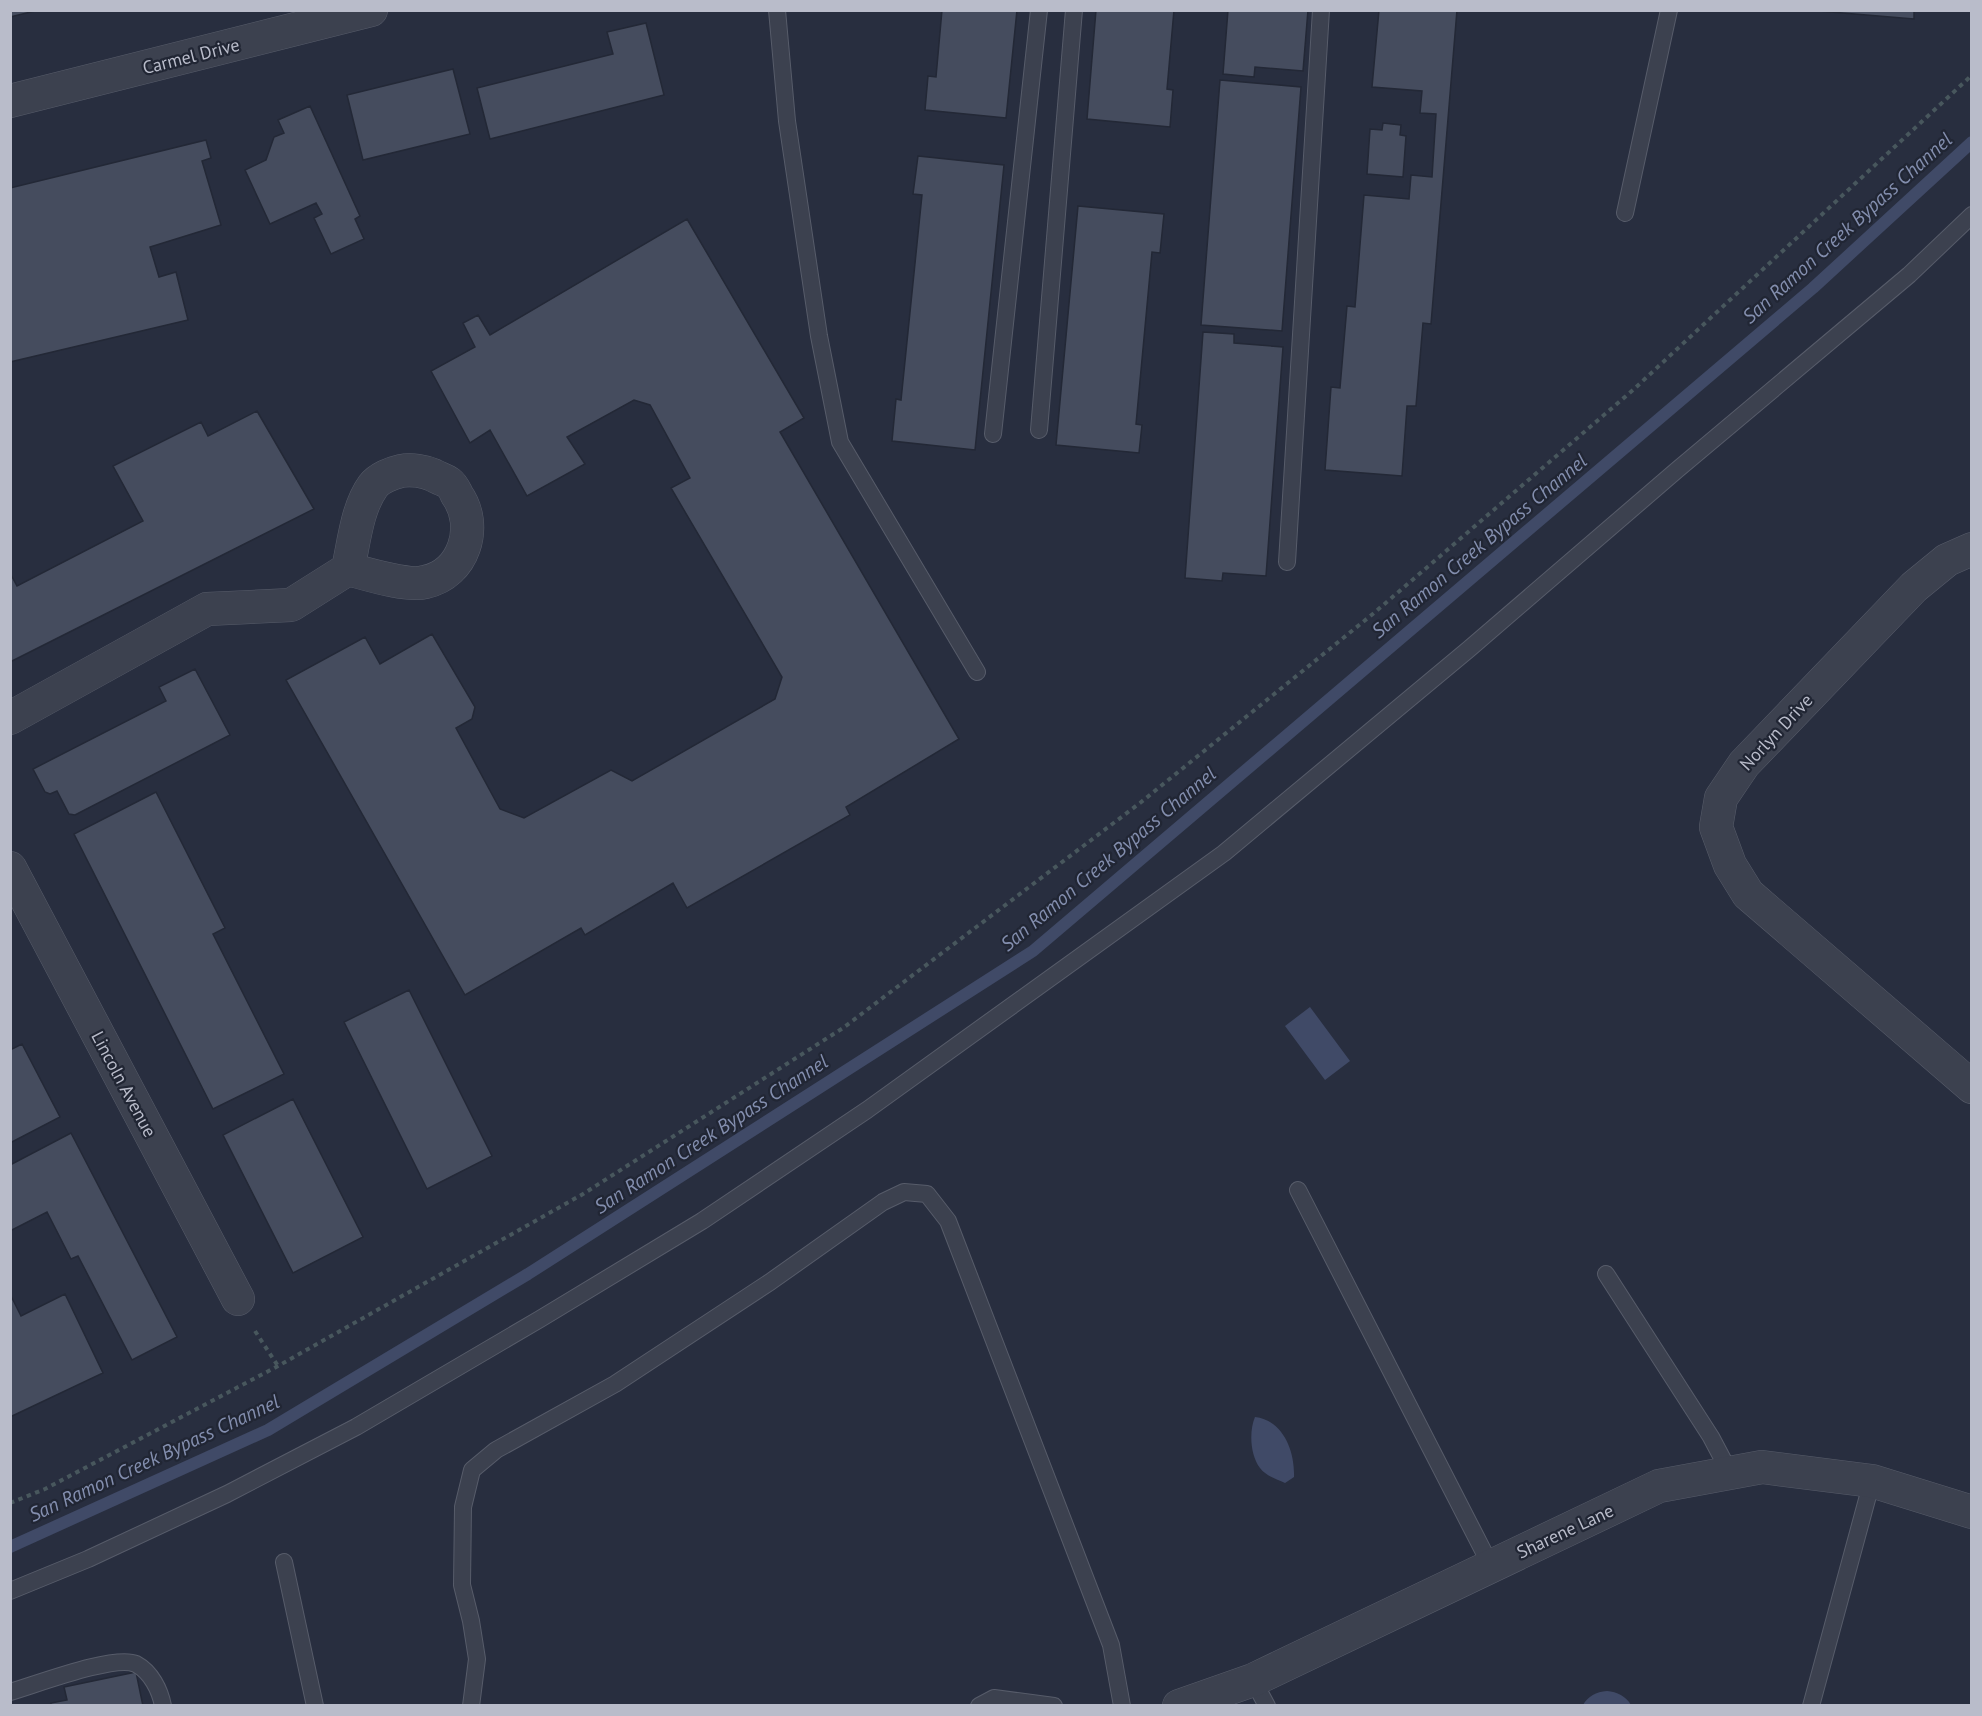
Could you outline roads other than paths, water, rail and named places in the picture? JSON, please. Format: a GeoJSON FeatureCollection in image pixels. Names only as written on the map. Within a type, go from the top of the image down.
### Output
{"type":"FeatureCollection","features":[{"type":"Feature","properties":{"kind":"street","name":"Carmel Drive"},"geometry":{"type":"LineString","coordinates":[[10,100],[370,10]]}},
{"type":"Feature","properties":{"kind":"street","name":"Norlyn Drive"},"geometry":{"type":"LineString","coordinates":[[1971,549],[1947,560],[1914,587],[1744,764],[1721,798],[1716,827],[1730,865],[1748,894],[1971,1087]]}},
{"type":"Feature","properties":{"kind":"street"},"geometry":{"type":"LineString","coordinates":[[10,718],[207,609],[291,605],[348,569]]}},
{"type":"Feature","properties":{"kind":"street","name":"Lincoln Avenue"},"geometry":{"type":"LineString","coordinates":[[10,868],[238,1299]]}},
{"type":"Feature","properties":{"kind":"street","name":"Sharene Lane"},"geometry":{"type":"LineString","coordinates":[[1179,1706],[1260,1693],[1491,1566],[1659,1486],[1762,1467],[1872,1481],[1971,1512]]}},
{"type":"Feature","properties":{"kind":"lane"},"geometry":{"type":"LineString","coordinates":[[777,10],[787,121],[819,336],[840,442],[977,672]]}},
{"type":"Feature","properties":{"kind":"lane"},"geometry":{"type":"LineString","coordinates":[[993,434],[1040,10]]}},
{"type":"Feature","properties":{"kind":"lane"},"geometry":{"type":"LineString","coordinates":[[1039,430],[1074,10]]}},
{"type":"Feature","properties":{"kind":"lane"},"geometry":{"type":"LineString","coordinates":[[1287,562],[1321,10]]}},
{"type":"Feature","properties":{"kind":"lane"},"geometry":{"type":"LineString","coordinates":[[1625,213],[1669,10]]}},
{"type":"Feature","properties":{"kind":"lane"},"geometry":{"type":"LineString","coordinates":[[10,1591],[88,1559],[216,1499],[356,1427],[702,1221],[867,1110],[1224,853],[1909,275],[1971,215]]}},
{"type":"Feature","properties":{"kind":"lane"},"geometry":{"type":"LineString","coordinates":[[1298,1190],[1491,1566]]}},
{"type":"Feature","properties":{"kind":"lane"},"geometry":{"type":"LineString","coordinates":[[471,1706],[477,1659],[462,1585],[463,1507],[472,1470],[496,1450],[615,1384],[770,1282],[883,1203],[904,1192],[927,1194],[948,1221],[1111,1645],[1122,1706]]}},
{"type":"Feature","properties":{"kind":"lane"},"geometry":{"type":"LineString","coordinates":[[1606,1274],[1711,1437],[1730,1473]]}},
{"type":"Feature","properties":{"kind":"lane"},"geometry":{"type":"LineString","coordinates":[[1811,1706],[1872,1481]]}},
{"type":"Feature","properties":{"kind":"lane"},"geometry":{"type":"LineString","coordinates":[[284,1562],[315,1706]]}},
{"type":"Feature","properties":{"kind":"lane"},"geometry":{"type":"LineString","coordinates":[[10,1692],[112,1662],[135,1664],[153,1679],[163,1706]]}},
{"type":"Feature","properties":{"kind":"lane"},"geometry":{"type":"LineString","coordinates":[[979,1706],[994,1698],[1054,1706]]}},
{"type":"Feature","properties":{"kind":"water"},"geometry":{"type":"Polygon","coordinates":[[[1310,1007],[1350,1061],[1325,1080],[1285,1026],[1310,1007]]]}},
{"type":"Feature","properties":{"kind":"water"},"geometry":{"type":"Polygon","coordinates":[[[1255,1417],[1273,1424],[1285,1438],[1292,1457],[1294,1477],[1285,1483],[1265,1473],[1254,1457],[1252,1429],[1255,1417]]]}},
{"type":"Feature","properties":{"kind":"water"},"geometry":{"type":"Polygon","coordinates":[[[1607,1691],[1621,1695],[1631,1705],[1583,1705],[1593,1695],[1607,1691]]]}},
{"type":"Feature","properties":{"kind":"waterway","name":"San Ramon Creek Bypass Channel"},"geometry":{"type":"LineString","coordinates":[[10,1547],[268,1430],[528,1274],[1033,951],[1813,288],[1972,142]]}}]}
